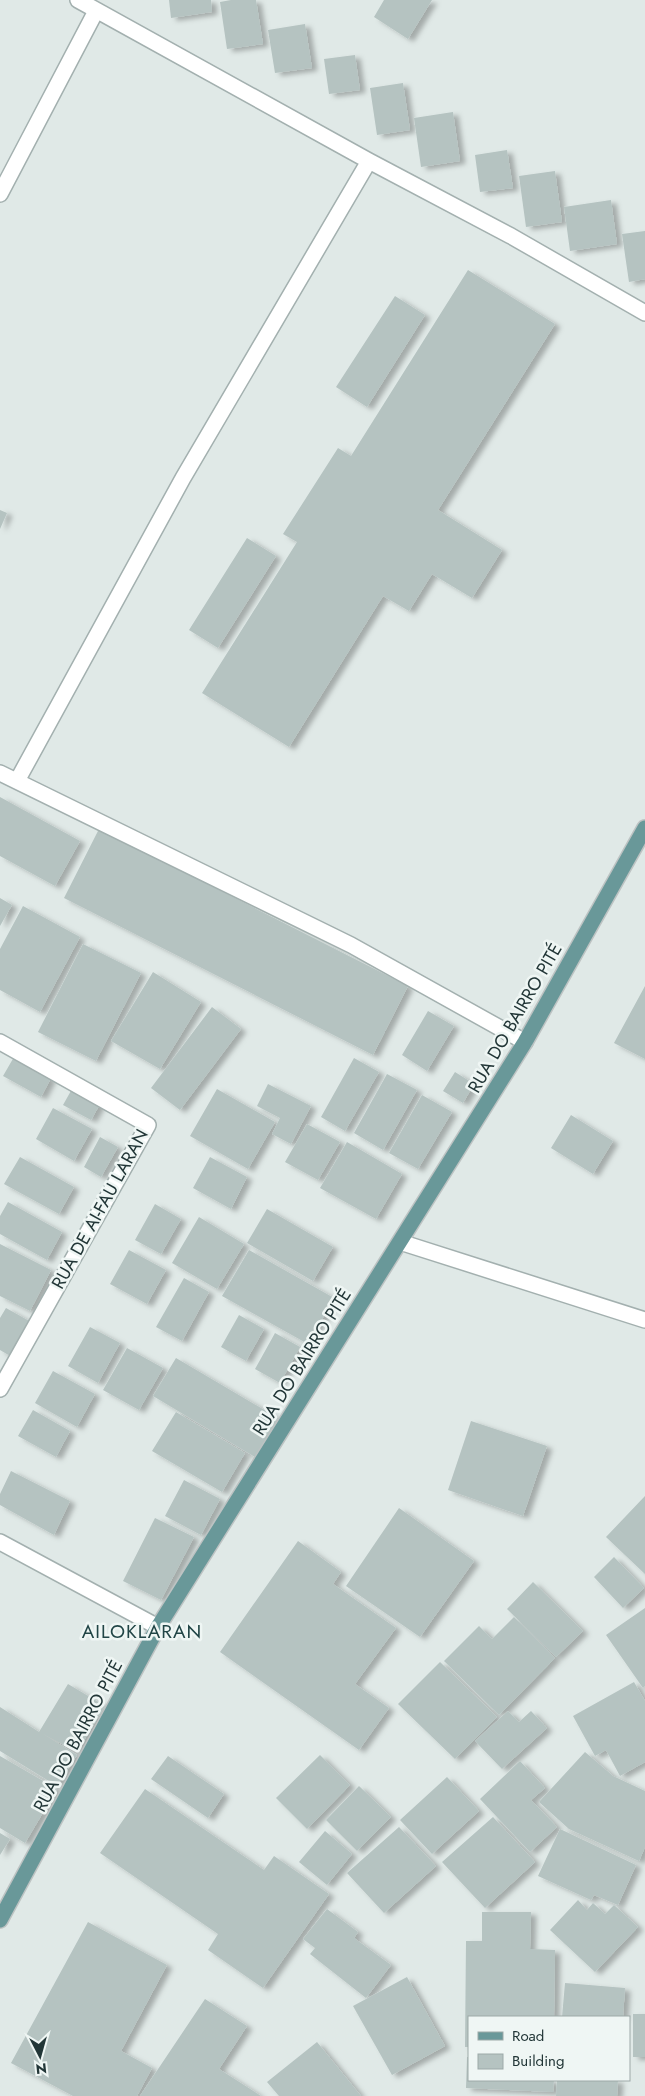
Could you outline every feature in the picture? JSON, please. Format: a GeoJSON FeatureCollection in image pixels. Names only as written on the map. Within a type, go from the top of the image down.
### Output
{"type":"FeatureCollection","features":[{"type":"Feature","properties":{"kind":"main road","name":"RUA DO BAIRRO PITÉ"},"geometry":{"type":"LineString","coordinates":[[0,1920],[158,1627],[525,1042],[645,828]]}},
{"type":"Feature","properties":{"kind":"street"},"geometry":{"type":"LineString","coordinates":[[78,0],[369,161],[511,236],[645,313]]}},
{"type":"Feature","properties":{"kind":"street"},"geometry":{"type":"LineString","coordinates":[[0,194],[96,11]]}},
{"type":"Feature","properties":{"kind":"street"},"geometry":{"type":"LineString","coordinates":[[17,781],[183,478],[369,161]]}},
{"type":"Feature","properties":{"kind":"street"},"geometry":{"type":"LineString","coordinates":[[0,773],[351,945],[525,1042]]}},
{"type":"Feature","properties":{"kind":"street","name":"RUA DE AI-FAU LARAN"},"geometry":{"type":"LineString","coordinates":[[0,1042],[148,1125],[0,1389]]}},
{"type":"Feature","properties":{"kind":"street"},"geometry":{"type":"LineString","coordinates":[[400,1242],[645,1320]]}},
{"type":"Feature","properties":{"kind":"street"},"geometry":{"type":"LineString","coordinates":[[0,1542],[158,1627]]}},
{"type":"Feature","properties":{"kind":"building"},"geometry":{"type":"Polygon","coordinates":[[[169,0],[211,0],[212,12],[171,18],[169,0]]]}},
{"type":"Feature","properties":{"kind":"building"},"geometry":{"type":"Polygon","coordinates":[[[256,0],[263,44],[227,49],[220,2],[256,0]]]}},
{"type":"Feature","properties":{"kind":"building"},"geometry":{"type":"Polygon","coordinates":[[[384,0],[432,0],[408,39],[374,17],[384,0]]]}},
{"type":"Feature","properties":{"kind":"building"},"geometry":{"type":"Polygon","coordinates":[[[305,24],[312,68],[275,73],[268,30],[305,24]]]}},
{"type":"Feature","properties":{"kind":"building"},"geometry":{"type":"Polygon","coordinates":[[[355,55],[360,90],[329,94],[324,59],[355,55]]]}},
{"type":"Feature","properties":{"kind":"building"},"geometry":{"type":"Polygon","coordinates":[[[403,83],[410,130],[377,135],[370,88],[403,83]]]}},
{"type":"Feature","properties":{"kind":"building"},"geometry":{"type":"Polygon","coordinates":[[[453,112],[460,161],[421,167],[414,118],[453,112]]]}},
{"type":"Feature","properties":{"kind":"building"},"geometry":{"type":"Polygon","coordinates":[[[507,150],[513,188],[480,192],[475,155],[507,150]]]}},
{"type":"Feature","properties":{"kind":"building"},"geometry":{"type":"Polygon","coordinates":[[[555,171],[562,222],[526,227],[519,176],[555,171]]]}},
{"type":"Feature","properties":{"kind":"building"},"geometry":{"type":"Polygon","coordinates":[[[611,200],[617,244],[570,251],[564,207],[611,200]]]}},
{"type":"Feature","properties":{"kind":"building"},"geometry":{"type":"Polygon","coordinates":[[[645,231],[645,279],[629,282],[622,234],[645,231]]]}},
{"type":"Feature","properties":{"kind":"building"},"geometry":{"type":"Polygon","coordinates":[[[468,270],[555,324],[438,510],[502,550],[472,598],[432,574],[409,611],[383,596],[289,747],[202,693],[297,542],[283,534],[338,448],[351,456],[468,270]]]}},
{"type":"Feature","properties":{"kind":"building"},"geometry":{"type":"Polygon","coordinates":[[[395,296],[425,315],[367,407],[336,387],[395,296]]]}},
{"type":"Feature","properties":{"kind":"building"},"geometry":{"type":"Polygon","coordinates":[[[0,510],[7,513],[0,529],[0,510]]]}},
{"type":"Feature","properties":{"kind":"building"},"geometry":{"type":"Polygon","coordinates":[[[247,538],[276,556],[218,648],[189,630],[247,538]]]}},
{"type":"Feature","properties":{"kind":"building"},"geometry":{"type":"Polygon","coordinates":[[[0,797],[80,841],[55,886],[0,856],[0,797]]]}},
{"type":"Feature","properties":{"kind":"building"},"geometry":{"type":"Polygon","coordinates":[[[99,829],[408,986],[373,1055],[64,898],[99,829]]]}},
{"type":"Feature","properties":{"kind":"building"},"geometry":{"type":"Polygon","coordinates":[[[0,898],[12,905],[0,926],[0,898]]]}},
{"type":"Feature","properties":{"kind":"building"},"geometry":{"type":"Polygon","coordinates":[[[23,906],[80,937],[40,1012],[0,990],[0,949],[23,906]]]}},
{"type":"Feature","properties":{"kind":"building"},"geometry":{"type":"Polygon","coordinates":[[[83,944],[141,973],[96,1061],[38,1032],[83,944]]]}},
{"type":"Feature","properties":{"kind":"building"},"geometry":{"type":"Polygon","coordinates":[[[153,972],[201,1002],[160,1069],[111,1041],[153,972]]]}},
{"type":"Feature","properties":{"kind":"building"},"geometry":{"type":"Polygon","coordinates":[[[645,986],[645,1059],[614,1043],[645,986]]]}},
{"type":"Feature","properties":{"kind":"building"},"geometry":{"type":"Polygon","coordinates":[[[212,1007],[241,1029],[180,1110],[151,1088],[212,1007]]]}},
{"type":"Feature","properties":{"kind":"building"},"geometry":{"type":"Polygon","coordinates":[[[428,1011],[454,1026],[427,1071],[402,1055],[428,1011]]]}},
{"type":"Feature","properties":{"kind":"building"},"geometry":{"type":"Polygon","coordinates":[[[14,1057],[51,1078],[41,1097],[3,1076],[14,1057]]]}},
{"type":"Feature","properties":{"kind":"building"},"geometry":{"type":"Polygon","coordinates":[[[354,1058],[379,1072],[345,1131],[321,1117],[354,1058]]]}},
{"type":"Feature","properties":{"kind":"building"},"geometry":{"type":"Polygon","coordinates":[[[455,1072],[474,1084],[463,1103],[443,1091],[455,1072]]]}},
{"type":"Feature","properties":{"kind":"building"},"geometry":{"type":"Polygon","coordinates":[[[387,1074],[417,1090],[383,1150],[354,1133],[387,1074]]]}},
{"type":"Feature","properties":{"kind":"building"},"geometry":{"type":"Polygon","coordinates":[[[268,1084],[311,1106],[291,1144],[272,1134],[280,1118],[257,1106],[268,1084]]]}},
{"type":"Feature","properties":{"kind":"building"},"geometry":{"type":"Polygon","coordinates":[[[72,1089],[100,1104],[91,1120],[63,1105],[72,1089]]]}},
{"type":"Feature","properties":{"kind":"building"},"geometry":{"type":"Polygon","coordinates":[[[217,1089],[275,1122],[248,1169],[190,1136],[217,1089]]]}},
{"type":"Feature","properties":{"kind":"building"},"geometry":{"type":"Polygon","coordinates":[[[422,1095],[452,1112],[418,1169],[389,1153],[422,1095]]]}},
{"type":"Feature","properties":{"kind":"building"},"geometry":{"type":"Polygon","coordinates":[[[53,1108],[92,1129],[74,1161],[36,1139],[53,1108]]]}},
{"type":"Feature","properties":{"kind":"building"},"geometry":{"type":"Polygon","coordinates":[[[571,1115],[613,1141],[593,1174],[551,1148],[571,1115]]]}},
{"type":"Feature","properties":{"kind":"building"},"geometry":{"type":"Polygon","coordinates":[[[307,1124],[340,1142],[318,1180],[285,1162],[307,1124]]]}},
{"type":"Feature","properties":{"kind":"building"},"geometry":{"type":"Polygon","coordinates":[[[100,1137],[118,1147],[101,1177],[84,1167],[100,1137]]]}},
{"type":"Feature","properties":{"kind":"building"},"geometry":{"type":"Polygon","coordinates":[[[347,1142],[402,1174],[376,1219],[320,1188],[347,1142]]]}},
{"type":"Feature","properties":{"kind":"building"},"geometry":{"type":"Polygon","coordinates":[[[20,1157],[74,1187],[59,1214],[4,1184],[20,1157]]]}},
{"type":"Feature","properties":{"kind":"building"},"geometry":{"type":"Polygon","coordinates":[[[210,1157],[247,1177],[231,1209],[193,1188],[210,1157]]]}},
{"type":"Feature","properties":{"kind":"building"},"geometry":{"type":"Polygon","coordinates":[[[8,1202],[62,1232],[47,1260],[0,1234],[0,1216],[8,1202]]]}},
{"type":"Feature","properties":{"kind":"building"},"geometry":{"type":"Polygon","coordinates":[[[155,1204],[181,1219],[161,1254],[135,1240],[155,1204]]]}},
{"type":"Feature","properties":{"kind":"building"},"geometry":{"type":"Polygon","coordinates":[[[267,1209],[333,1247],[313,1281],[247,1243],[267,1209]]]}},
{"type":"Feature","properties":{"kind":"building"},"geometry":{"type":"Polygon","coordinates":[[[199,1217],[244,1244],[217,1289],[172,1263],[199,1217]]]}},
{"type":"Feature","properties":{"kind":"building"},"geometry":{"type":"Polygon","coordinates":[[[0,1244],[51,1270],[30,1311],[0,1296],[0,1244]]]}},
{"type":"Feature","properties":{"kind":"building"},"geometry":{"type":"Polygon","coordinates":[[[129,1250],[166,1270],[147,1304],[110,1284],[129,1250]]]}},
{"type":"Feature","properties":{"kind":"building"},"geometry":{"type":"Polygon","coordinates":[[[249,1250],[334,1298],[308,1344],[222,1296],[249,1250]]]}},
{"type":"Feature","properties":{"kind":"building"},"geometry":{"type":"Polygon","coordinates":[[[184,1278],[209,1292],[182,1341],[156,1327],[184,1278]]]}},
{"type":"Feature","properties":{"kind":"building"},"geometry":{"type":"Polygon","coordinates":[[[6,1308],[31,1322],[12,1357],[0,1350],[0,1318],[6,1308]]]}},
{"type":"Feature","properties":{"kind":"building"},"geometry":{"type":"Polygon","coordinates":[[[239,1315],[264,1329],[246,1361],[221,1347],[239,1315]]]}},
{"type":"Feature","properties":{"kind":"building"},"geometry":{"type":"Polygon","coordinates":[[[90,1327],[120,1343],[98,1383],[68,1366],[90,1327]]]}},
{"type":"Feature","properties":{"kind":"building"},"geometry":{"type":"Polygon","coordinates":[[[275,1333],[300,1347],[280,1383],[255,1369],[275,1333]]]}},
{"type":"Feature","properties":{"kind":"building"},"geometry":{"type":"Polygon","coordinates":[[[127,1348],[163,1368],[139,1410],[103,1390],[127,1348]]]}},
{"type":"Feature","properties":{"kind":"building"},"geometry":{"type":"Polygon","coordinates":[[[176,1358],[278,1418],[255,1457],[153,1396],[176,1358]]]}},
{"type":"Feature","properties":{"kind":"building"},"geometry":{"type":"Polygon","coordinates":[[[53,1371],[95,1394],[77,1427],[35,1403],[53,1371]]]}},
{"type":"Feature","properties":{"kind":"building"},"geometry":{"type":"Polygon","coordinates":[[[33,1410],[70,1431],[56,1457],[18,1436],[33,1410]]]}},
{"type":"Feature","properties":{"kind":"building"},"geometry":{"type":"Polygon","coordinates":[[[176,1412],[245,1453],[222,1492],[152,1451],[176,1412]]]}},
{"type":"Feature","properties":{"kind":"building"},"geometry":{"type":"Polygon","coordinates":[[[471,1421],[547,1446],[523,1516],[448,1490],[471,1421]]]}},
{"type":"Feature","properties":{"kind":"building"},"geometry":{"type":"Polygon","coordinates":[[[11,1471],[70,1501],[54,1535],[0,1505],[0,1494],[11,1471]]]}},
{"type":"Feature","properties":{"kind":"building"},"geometry":{"type":"Polygon","coordinates":[[[184,1480],[220,1499],[201,1535],[165,1516],[184,1480]]]}},
{"type":"Feature","properties":{"kind":"building"},"geometry":{"type":"Polygon","coordinates":[[[645,1496],[645,1574],[606,1537],[645,1496]]]}},
{"type":"Feature","properties":{"kind":"building"},"geometry":{"type":"Polygon","coordinates":[[[399,1508],[474,1561],[420,1637],[346,1586],[399,1508]]]}},
{"type":"Feature","properties":{"kind":"building"},"geometry":{"type":"Polygon","coordinates":[[[155,1518],[194,1537],[161,1600],[123,1581],[155,1518]]]}},
{"type":"Feature","properties":{"kind":"building"},"geometry":{"type":"Polygon","coordinates":[[[298,1541],[341,1572],[333,1584],[396,1628],[355,1684],[389,1708],[359,1750],[220,1652],[298,1541]]]}},
{"type":"Feature","properties":{"kind":"building"},"geometry":{"type":"Polygon","coordinates":[[[614,1557],[644,1588],[623,1608],[594,1577],[614,1557]]]}},
{"type":"Feature","properties":{"kind":"building"},"geometry":{"type":"Polygon","coordinates":[[[533,1582],[583,1631],[556,1657],[507,1609],[533,1582]]]}},
{"type":"Feature","properties":{"kind":"building"},"geometry":{"type":"Polygon","coordinates":[[[645,1608],[645,1686],[643,1688],[606,1635],[645,1608]]]}},
{"type":"Feature","properties":{"kind":"building"},"geometry":{"type":"Polygon","coordinates":[[[514,1617],[555,1658],[499,1715],[444,1661],[479,1626],[492,1639],[514,1617]]]}},
{"type":"Feature","properties":{"kind":"building"},"geometry":{"type":"Polygon","coordinates":[[[440,1662],[497,1717],[455,1759],[398,1704],[440,1662]]]}},
{"type":"Feature","properties":{"kind":"building"},"geometry":{"type":"Polygon","coordinates":[[[634,1682],[645,1701],[645,1762],[620,1776],[606,1750],[595,1756],[573,1716],[634,1682]]]}},
{"type":"Feature","properties":{"kind":"building"},"geometry":{"type":"Polygon","coordinates":[[[68,1684],[105,1706],[77,1752],[43,1734],[77,1755],[57,1786],[0,1751],[0,1707],[39,1732],[68,1684]]]}},
{"type":"Feature","properties":{"kind":"building"},"geometry":{"type":"Polygon","coordinates":[[[508,1711],[519,1722],[531,1711],[547,1728],[502,1769],[475,1741],[508,1711]]]}},
{"type":"Feature","properties":{"kind":"building"},"geometry":{"type":"Polygon","coordinates":[[[585,1752],[613,1776],[645,1791],[645,1847],[639,1861],[569,1829],[539,1802],[585,1752]]]}},
{"type":"Feature","properties":{"kind":"building"},"geometry":{"type":"Polygon","coordinates":[[[320,1755],[350,1785],[307,1829],[276,1798],[320,1755]]]}},
{"type":"Feature","properties":{"kind":"building"},"geometry":{"type":"Polygon","coordinates":[[[0,1756],[57,1789],[25,1843],[0,1828],[0,1756]]]}},
{"type":"Feature","properties":{"kind":"building"},"geometry":{"type":"Polygon","coordinates":[[[168,1756],[224,1794],[208,1818],[151,1779],[168,1756]]]}},
{"type":"Feature","properties":{"kind":"building"},"geometry":{"type":"Polygon","coordinates":[[[520,1761],[545,1788],[531,1800],[557,1827],[530,1852],[480,1799],[520,1761]]]}},
{"type":"Feature","properties":{"kind":"building"},"geometry":{"type":"Polygon","coordinates":[[[447,1777],[479,1811],[432,1854],[400,1820],[447,1777]]]}},
{"type":"Feature","properties":{"kind":"building"},"geometry":{"type":"Polygon","coordinates":[[[359,1786],[391,1817],[357,1851],[326,1820],[359,1786]]]}},
{"type":"Feature","properties":{"kind":"building"},"geometry":{"type":"Polygon","coordinates":[[[145,1789],[264,1870],[274,1856],[329,1894],[263,1988],[208,1950],[218,1934],[100,1853],[145,1789]]]}},
{"type":"Feature","properties":{"kind":"building"},"geometry":{"type":"Polygon","coordinates":[[[493,1817],[535,1862],[485,1908],[442,1862],[493,1817]]]}},
{"type":"Feature","properties":{"kind":"building"},"geometry":{"type":"Polygon","coordinates":[[[399,1827],[436,1866],[384,1913],[347,1873],[399,1827]]]}},
{"type":"Feature","properties":{"kind":"building"},"geometry":{"type":"Polygon","coordinates":[[[560,1829],[636,1865],[618,1905],[594,1895],[591,1900],[538,1876],[560,1829]]]}},
{"type":"Feature","properties":{"kind":"building"},"geometry":{"type":"Polygon","coordinates":[[[325,1831],[352,1854],[327,1885],[299,1862],[325,1831]]]}},
{"type":"Feature","properties":{"kind":"building"},"geometry":{"type":"Polygon","coordinates":[[[0,1833],[10,1839],[0,1855],[0,1833]]]}},
{"type":"Feature","properties":{"kind":"building"},"geometry":{"type":"Polygon","coordinates":[[[578,1900],[587,1910],[593,1903],[605,1914],[614,1905],[638,1927],[595,1972],[550,1930],[578,1900]]]}},
{"type":"Feature","properties":{"kind":"building"},"geometry":{"type":"Polygon","coordinates":[[[327,1909],[358,1932],[354,1938],[391,1965],[366,1998],[310,1954],[315,1948],[303,1939],[327,1909]]]}},
{"type":"Feature","properties":{"kind":"building"},"geometry":{"type":"Polygon","coordinates":[[[482,1912],[531,1912],[530,1949],[555,1950],[554,2016],[468,2016],[468,2047],[465,2047],[466,1941],[482,1941],[482,1912]]]}},
{"type":"Feature","properties":{"kind":"building"},"geometry":{"type":"Polygon","coordinates":[[[88,1922],[167,1965],[121,2051],[152,2068],[137,2096],[73,2096],[11,2063],[88,1922]]]}},
{"type":"Feature","properties":{"kind":"building"},"geometry":{"type":"Polygon","coordinates":[[[407,1977],[445,2046],[392,2075],[353,2006],[407,1977]]]}},
{"type":"Feature","properties":{"kind":"building"},"geometry":{"type":"Polygon","coordinates":[[[565,1983],[625,1988],[623,2016],[562,2016],[565,1983]]]}},
{"type":"Feature","properties":{"kind":"building"},"geometry":{"type":"Polygon","coordinates":[[[205,1999],[247,2026],[219,2069],[261,2096],[140,2096],[205,1999]]]}},
{"type":"Feature","properties":{"kind":"building"},"geometry":{"type":"Polygon","coordinates":[[[633,2014],[645,2014],[645,2057],[633,2057],[633,2014]]]}},
{"type":"Feature","properties":{"kind":"building"},"geometry":{"type":"Polygon","coordinates":[[[317,2042],[361,2096],[279,2096],[267,2082],[317,2042]]]}},
{"type":"Feature","properties":{"kind":"building"},"geometry":{"type":"Polygon","coordinates":[[[467,2057],[468,2081],[554,2081],[553,2092],[466,2088],[467,2057]]]}},
{"type":"Feature","properties":{"kind":"building"},"geometry":{"type":"Polygon","coordinates":[[[557,2081],[618,2081],[617,2096],[556,2096],[557,2081]]]}},
{"type":"Feature","properties":{"kind":"district","name":"AILOKLARAN"},"geometry":{"type":"Point","coordinates":[142,1631]}}]}
